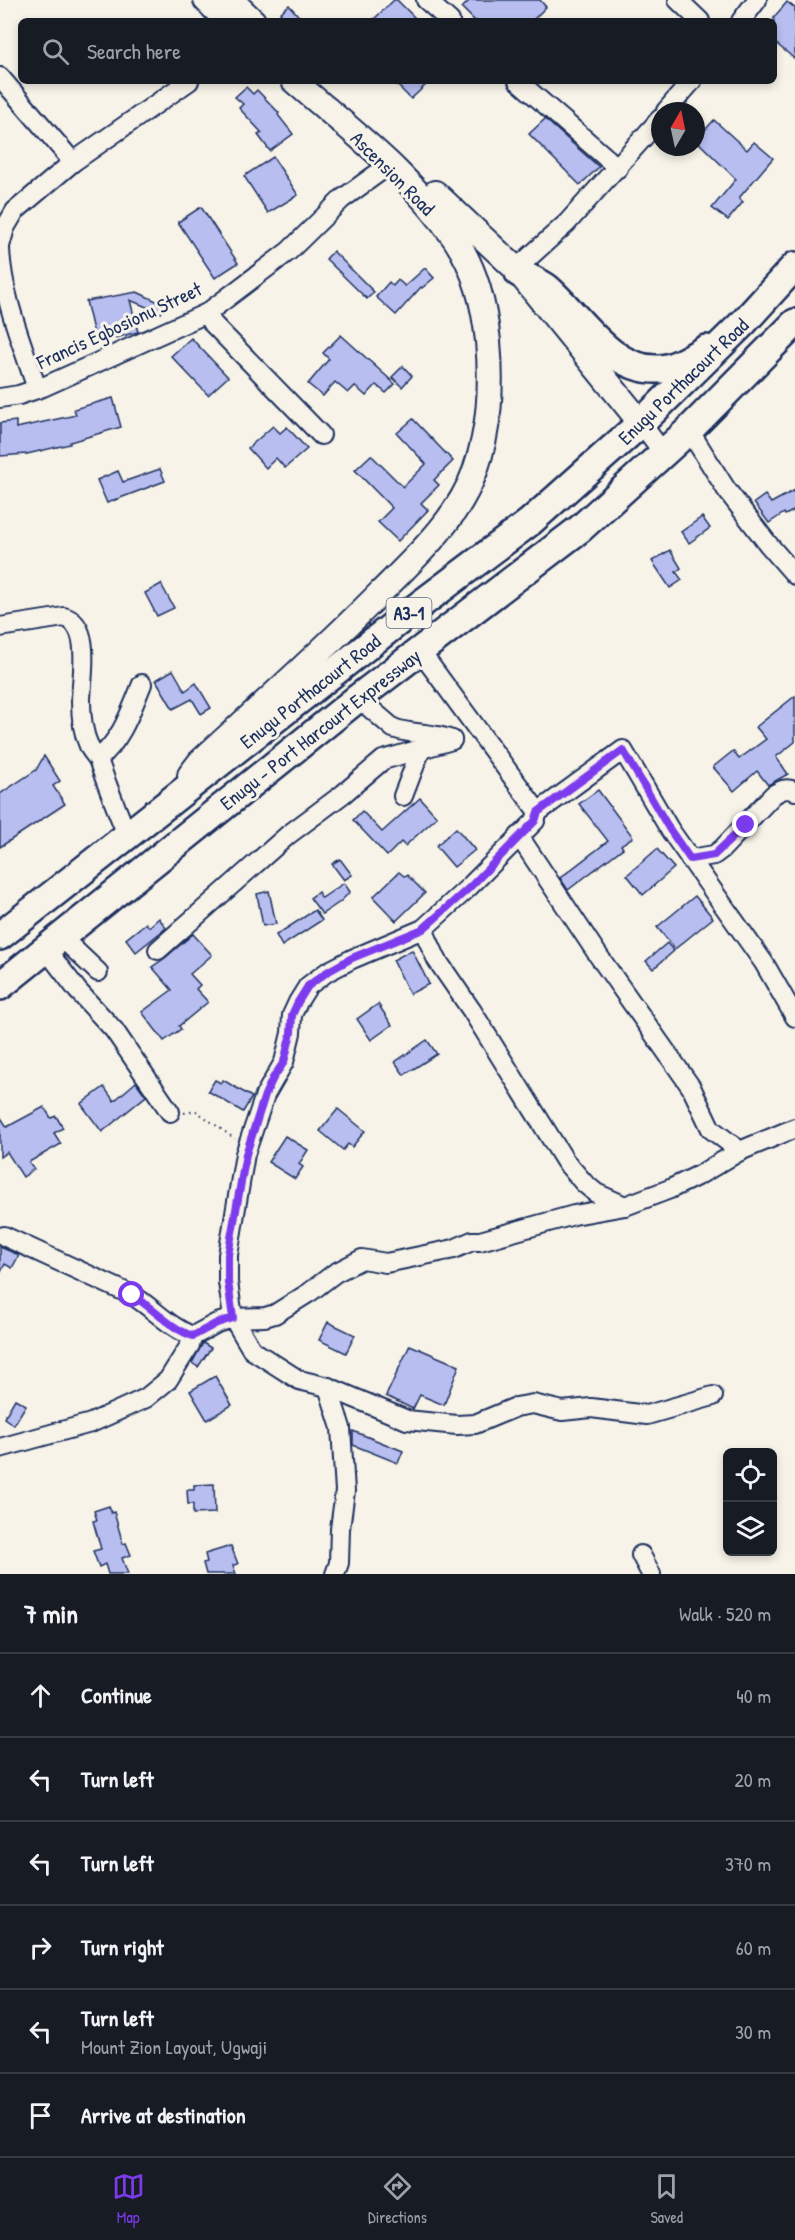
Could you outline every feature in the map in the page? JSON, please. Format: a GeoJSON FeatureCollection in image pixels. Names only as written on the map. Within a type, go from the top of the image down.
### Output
{"type":"FeatureCollection","features":[{"type":"Feature","properties":{"kind":"highway","name":"Enugu Porthacourt Road"},"geometry":{"type":"LineString","coordinates":[[0,936],[412,610],[530,522],[641,423],[733,333],[795,266]]}},
{"type":"Feature","properties":{"kind":"highway"},"geometry":{"type":"LineString","coordinates":[[517,271],[545,287],[617,357],[638,366],[660,369],[684,362],[733,333]]}},
{"type":"Feature","properties":{"kind":"highway","name":"Enugu - Port Harcourt Expressway"},"geometry":{"type":"LineString","coordinates":[[0,986],[358,698],[581,528],[689,430],[795,322]]}},
{"type":"Feature","properties":{"kind":"main road"},"geometry":{"type":"LineString","coordinates":[[206,0],[224,18]]}},
{"type":"Feature","properties":{"kind":"main road"},"geometry":{"type":"LineString","coordinates":[[231,0],[250,18]]}},
{"type":"Feature","properties":{"kind":"main road","name":"Ascension Road"},"geometry":{"type":"LineString","coordinates":[[171,801],[200,762],[340,633],[430,542],[452,513],[475,472],[486,430],[491,390],[484,306],[472,270],[456,240],[425,200],[297,84]]}},
{"type":"Feature","properties":{"kind":"main road","name":"Ascension Road"},"geometry":{"type":"LineString","coordinates":[[319,84],[517,271],[641,423]]}},
{"type":"Feature","properties":{"kind":"street"},"geometry":{"type":"LineString","coordinates":[[678,0],[697,18]]}},
{"type":"Feature","properties":{"kind":"street"},"geometry":{"type":"LineString","coordinates":[[743,18],[757,0]]}},
{"type":"Feature","properties":{"kind":"street"},"geometry":{"type":"LineString","coordinates":[[428,2],[447,18]]}},
{"type":"Feature","properties":{"kind":"street"},"geometry":{"type":"LineString","coordinates":[[0,77],[73,162]]}},
{"type":"Feature","properties":{"kind":"street"},"geometry":{"type":"LineString","coordinates":[[37,389],[1,269],[0,248],[5,228],[15,211],[73,162],[185,84]]}},
{"type":"Feature","properties":{"kind":"street"},"geometry":{"type":"LineString","coordinates":[[521,84],[618,168]]}},
{"type":"Feature","properties":{"kind":"street"},"geometry":{"type":"LineString","coordinates":[[674,102],[689,84]]}},
{"type":"Feature","properties":{"kind":"street"},"geometry":{"type":"LineString","coordinates":[[517,271],[567,223],[651,130]]}},
{"type":"Feature","properties":{"kind":"street","name":"Francis Egbosionu Street"},"geometry":{"type":"LineString","coordinates":[[0,398],[37,389],[207,313],[290,251],[342,199],[389,165]]}},
{"type":"Feature","properties":{"kind":"street"},"geometry":{"type":"LineString","coordinates":[[207,313],[213,324],[321,435]]}},
{"type":"Feature","properties":{"kind":"street"},"geometry":{"type":"LineString","coordinates":[[641,423],[664,454]]}},
{"type":"Feature","properties":{"kind":"street"},"geometry":{"type":"LineString","coordinates":[[689,430],[726,489],[768,544],[794,571]]}},
{"type":"Feature","properties":{"kind":"street"},"geometry":{"type":"LineString","coordinates":[[0,627],[64,617],[72,619],[85,652],[81,700],[82,724],[89,747],[98,759],[127,835]]}},
{"type":"Feature","properties":{"kind":"street"},"geometry":{"type":"LineString","coordinates":[[420,651],[538,812]]}},
{"type":"Feature","properties":{"kind":"street"},"geometry":{"type":"LineString","coordinates":[[98,759],[117,741],[142,684]]}},
{"type":"Feature","properties":{"kind":"street"},"geometry":{"type":"LineString","coordinates":[[158,950],[288,835],[343,794],[383,760],[452,740],[436,734],[393,728],[358,698]]}},
{"type":"Feature","properties":{"kind":"street"},"geometry":{"type":"LineString","coordinates":[[403,796],[421,748]]}},
{"type":"Feature","properties":{"kind":"street"},"geometry":{"type":"LineString","coordinates":[[713,1396],[647,1415],[591,1408],[562,1411],[533,1404],[516,1407],[475,1424],[457,1425],[400,1418],[328,1387],[300,1380],[252,1350],[228,1282],[228,1255],[248,1147],[265,1095],[284,1062],[291,1033],[292,1015],[308,986],[352,958],[423,929],[469,888],[535,821],[538,812],[623,750],[670,830],[764,963],[795,1017]]}},
{"type":"Feature","properties":{"kind":"street"},"geometry":{"type":"LineString","coordinates":[[690,859],[714,855],[773,795],[781,790],[793,788]]}},
{"type":"Feature","properties":{"kind":"street"},"geometry":{"type":"LineString","coordinates":[[519,836],[598,955],[691,1087],[711,1129],[740,1151]]}},
{"type":"Feature","properties":{"kind":"street"},"geometry":{"type":"LineString","coordinates":[[423,929],[437,960],[472,1011],[565,1161],[596,1193],[625,1206]]}},
{"type":"Feature","properties":{"kind":"street"},"geometry":{"type":"LineString","coordinates":[[53,942],[98,972]]}},
{"type":"Feature","properties":{"kind":"street"},"geometry":{"type":"LineString","coordinates":[[53,942],[78,991],[114,1030],[170,1112]]}},
{"type":"Feature","properties":{"kind":"street"},"geometry":{"type":"LineString","coordinates":[[0,1448],[91,1423],[146,1398],[168,1380],[190,1345],[193,1336],[217,1323],[275,1314],[335,1273],[362,1259],[386,1263],[454,1249],[472,1241],[480,1241],[574,1215],[625,1206],[670,1189],[740,1151],[795,1128]]}},
{"type":"Feature","properties":{"kind":"street"},"geometry":{"type":"LineString","coordinates":[[4,1236],[132,1295],[178,1329],[193,1336]]}},
{"type":"Feature","properties":{"kind":"street"},"geometry":{"type":"LineString","coordinates":[[328,1387],[341,1428],[345,1491],[340,1529],[339,1563],[335,1574]]}},
{"type":"Feature","properties":{"kind":"street"},"geometry":{"type":"LineString","coordinates":[[641,1555],[651,1574]]}},
{"type":"Feature","properties":{"kind":"path"},"geometry":{"type":"LineString","coordinates":[[170,1112],[179,1114],[196,1111],[248,1147]]}},
{"type":"Feature","properties":{"kind":"building"},"geometry":{"type":"Polygon","coordinates":[[[394,0],[397,0],[415,18],[375,18],[394,0]]]}},
{"type":"Feature","properties":{"kind":"building"},"geometry":{"type":"Polygon","coordinates":[[[470,0],[540,0],[546,7],[535,18],[472,18],[462,8],[470,0]]]}},
{"type":"Feature","properties":{"kind":"building"},"geometry":{"type":"Polygon","coordinates":[[[787,2],[795,8],[795,59],[777,44],[777,18],[774,17],[787,2]]]}},
{"type":"Feature","properties":{"kind":"building"},"geometry":{"type":"Polygon","coordinates":[[[289,5],[300,18],[284,18],[280,13],[289,5]]]}},
{"type":"Feature","properties":{"kind":"building"},"geometry":{"type":"Polygon","coordinates":[[[396,84],[427,84],[411,99],[396,84]]]}},
{"type":"Feature","properties":{"kind":"building"},"geometry":{"type":"Polygon","coordinates":[[[246,87],[253,94],[257,90],[279,113],[278,115],[293,134],[270,151],[258,135],[262,133],[239,108],[243,104],[235,97],[246,87]]]}},
{"type":"Feature","properties":{"kind":"building"},"geometry":{"type":"Polygon","coordinates":[[[545,119],[599,167],[580,185],[529,134],[545,119]]]}},
{"type":"Feature","properties":{"kind":"building"},"geometry":{"type":"Polygon","coordinates":[[[714,120],[747,150],[754,142],[773,158],[739,198],[743,202],[728,220],[712,208],[736,179],[705,149],[705,130],[714,120]]]}},
{"type":"Feature","properties":{"kind":"building"},"geometry":{"type":"Polygon","coordinates":[[[273,157],[298,195],[268,213],[244,176],[273,157]]]}},
{"type":"Feature","properties":{"kind":"building"},"geometry":{"type":"Polygon","coordinates":[[[201,207],[238,263],[215,278],[178,222],[201,207]]]}},
{"type":"Feature","properties":{"kind":"building"},"geometry":{"type":"Polygon","coordinates":[[[333,251],[374,292],[367,299],[326,259],[333,251]]]}},
{"type":"Feature","properties":{"kind":"building"},"geometry":{"type":"Polygon","coordinates":[[[425,268],[434,278],[421,287],[396,315],[376,297],[389,282],[393,286],[398,280],[405,286],[425,268]]]}},
{"type":"Feature","properties":{"kind":"building"},"geometry":{"type":"Polygon","coordinates":[[[137,292],[165,305],[161,313],[130,300],[138,332],[96,343],[86,301],[137,292]]]}},
{"type":"Feature","properties":{"kind":"building"},"geometry":{"type":"Polygon","coordinates":[[[341,335],[395,384],[386,393],[376,385],[366,396],[355,386],[348,393],[335,382],[323,396],[308,384],[329,359],[323,353],[341,335]]]}},
{"type":"Feature","properties":{"kind":"building"},"geometry":{"type":"Polygon","coordinates":[[[191,338],[228,377],[208,395],[171,356],[191,338]]]}},
{"type":"Feature","properties":{"kind":"building"},"geometry":{"type":"Polygon","coordinates":[[[403,366],[412,376],[402,387],[392,377],[403,366]]]}},
{"type":"Feature","properties":{"kind":"building"},"geometry":{"type":"Polygon","coordinates":[[[113,398],[121,427],[70,442],[70,444],[27,454],[0,456],[0,423],[16,421],[16,428],[76,415],[74,409],[113,398]]]}},
{"type":"Feature","properties":{"kind":"building"},"geometry":{"type":"Polygon","coordinates":[[[413,419],[453,461],[434,480],[439,485],[421,503],[428,510],[398,541],[378,522],[392,508],[355,470],[371,455],[403,487],[426,464],[397,433],[413,419]]]}},
{"type":"Feature","properties":{"kind":"building"},"geometry":{"type":"Polygon","coordinates":[[[273,426],[280,433],[287,427],[307,449],[285,468],[276,458],[266,468],[248,448],[273,426]]]}},
{"type":"Feature","properties":{"kind":"building"},"geometry":{"type":"Polygon","coordinates":[[[160,469],[165,481],[107,503],[97,480],[118,471],[123,482],[160,469]]]}},
{"type":"Feature","properties":{"kind":"building"},"geometry":{"type":"Polygon","coordinates":[[[795,490],[795,510],[785,515],[784,513],[769,523],[754,503],[765,495],[771,503],[795,490]]]}},
{"type":"Feature","properties":{"kind":"building"},"geometry":{"type":"Polygon","coordinates":[[[702,517],[710,528],[689,543],[681,532],[702,517]]]}},
{"type":"Feature","properties":{"kind":"building"},"geometry":{"type":"Polygon","coordinates":[[[670,550],[681,568],[676,572],[682,580],[670,588],[652,561],[670,550]]]}},
{"type":"Feature","properties":{"kind":"building"},"geometry":{"type":"Polygon","coordinates":[[[161,584],[174,608],[157,616],[145,593],[161,584]]]}},
{"type":"Feature","properties":{"kind":"building"},"geometry":{"type":"Polygon","coordinates":[[[173,670],[185,691],[196,683],[211,708],[201,714],[192,699],[173,709],[156,680],[173,670]]]}},
{"type":"Feature","properties":{"kind":"building"},"geometry":{"type":"Polygon","coordinates":[[[795,696],[795,742],[776,757],[788,774],[768,785],[757,771],[734,791],[713,767],[733,751],[739,759],[766,739],[756,727],[795,696]]]}},
{"type":"Feature","properties":{"kind":"building"},"geometry":{"type":"Polygon","coordinates":[[[44,756],[60,781],[53,786],[65,804],[0,847],[0,794],[36,770],[44,756]]]}},
{"type":"Feature","properties":{"kind":"building"},"geometry":{"type":"Polygon","coordinates":[[[598,790],[633,837],[621,845],[623,848],[568,890],[560,878],[608,841],[579,804],[598,790]]]}},
{"type":"Feature","properties":{"kind":"building"},"geometry":{"type":"Polygon","coordinates":[[[420,798],[437,817],[405,846],[401,842],[387,856],[353,820],[362,811],[382,832],[420,798]]]}},
{"type":"Feature","properties":{"kind":"building"},"geometry":{"type":"Polygon","coordinates":[[[456,828],[475,850],[454,867],[436,846],[456,828]]]}},
{"type":"Feature","properties":{"kind":"building"},"geometry":{"type":"Polygon","coordinates":[[[657,849],[674,868],[643,895],[627,875],[657,849]]]}},
{"type":"Feature","properties":{"kind":"building"},"geometry":{"type":"Polygon","coordinates":[[[340,859],[352,875],[344,880],[332,864],[340,859]]]}},
{"type":"Feature","properties":{"kind":"building"},"geometry":{"type":"Polygon","coordinates":[[[399,872],[404,876],[407,875],[425,893],[396,921],[373,897],[399,872]]]}},
{"type":"Feature","properties":{"kind":"building"},"geometry":{"type":"Polygon","coordinates":[[[344,883],[350,892],[322,914],[310,898],[318,892],[322,898],[344,883]]]}},
{"type":"Feature","properties":{"kind":"building"},"geometry":{"type":"Polygon","coordinates":[[[269,891],[276,924],[263,926],[257,894],[269,891]]]}},
{"type":"Feature","properties":{"kind":"building"},"geometry":{"type":"Polygon","coordinates":[[[695,896],[713,918],[675,949],[657,927],[695,896]]]}},
{"type":"Feature","properties":{"kind":"building"},"geometry":{"type":"Polygon","coordinates":[[[315,910],[322,920],[282,946],[276,935],[315,910]]]}},
{"type":"Feature","properties":{"kind":"building"},"geometry":{"type":"Polygon","coordinates":[[[159,918],[166,928],[136,952],[126,939],[146,923],[149,927],[159,918]]]}},
{"type":"Feature","properties":{"kind":"building"},"geometry":{"type":"Polygon","coordinates":[[[193,934],[212,955],[190,974],[200,985],[196,989],[208,1002],[179,1026],[181,1029],[164,1041],[142,1012],[172,990],[152,967],[193,934]]]}},
{"type":"Feature","properties":{"kind":"building"},"geometry":{"type":"Polygon","coordinates":[[[667,943],[674,951],[653,969],[646,961],[667,943]]]}},
{"type":"Feature","properties":{"kind":"building"},"geometry":{"type":"Polygon","coordinates":[[[412,950],[429,984],[410,994],[393,960],[412,950]]]}},
{"type":"Feature","properties":{"kind":"building"},"geometry":{"type":"Polygon","coordinates":[[[378,1004],[392,1025],[371,1040],[357,1019],[378,1004]]]}},
{"type":"Feature","properties":{"kind":"building"},"geometry":{"type":"Polygon","coordinates":[[[427,1040],[437,1054],[404,1075],[395,1062],[427,1040]]]}},
{"type":"Feature","properties":{"kind":"building"},"geometry":{"type":"Polygon","coordinates":[[[215,1080],[221,1083],[223,1080],[252,1097],[243,1112],[208,1091],[215,1080]]]}},
{"type":"Feature","properties":{"kind":"building"},"geometry":{"type":"Polygon","coordinates":[[[136,1082],[146,1096],[102,1132],[81,1104],[104,1087],[114,1101],[136,1082]]]}},
{"type":"Feature","properties":{"kind":"building"},"geometry":{"type":"Polygon","coordinates":[[[44,1107],[51,1118],[56,1116],[63,1128],[54,1133],[61,1144],[29,1162],[34,1169],[23,1177],[7,1152],[0,1157],[0,1116],[7,1127],[44,1107]]]}},
{"type":"Feature","properties":{"kind":"building"},"geometry":{"type":"Polygon","coordinates":[[[338,1109],[365,1131],[352,1147],[348,1144],[343,1150],[320,1131],[338,1109]]]}},
{"type":"Feature","properties":{"kind":"building"},"geometry":{"type":"Polygon","coordinates":[[[285,1136],[308,1150],[299,1164],[303,1167],[295,1179],[268,1162],[285,1136]]]}},
{"type":"Feature","properties":{"kind":"building"},"geometry":{"type":"Polygon","coordinates":[[[0,1247],[19,1255],[12,1268],[5,1264],[0,1274],[0,1247]]]}},
{"type":"Feature","properties":{"kind":"building"},"geometry":{"type":"Polygon","coordinates":[[[328,1322],[355,1335],[346,1353],[319,1340],[328,1322]]]}},
{"type":"Feature","properties":{"kind":"building"},"geometry":{"type":"Polygon","coordinates":[[[203,1343],[211,1348],[198,1367],[192,1363],[203,1343]]]}},
{"type":"Feature","properties":{"kind":"building"},"geometry":{"type":"Polygon","coordinates":[[[410,1345],[459,1366],[444,1405],[420,1395],[413,1409],[386,1396],[410,1345]]]}},
{"type":"Feature","properties":{"kind":"building"},"geometry":{"type":"Polygon","coordinates":[[[215,1376],[232,1405],[207,1420],[190,1391],[215,1376]]]}},
{"type":"Feature","properties":{"kind":"building"},"geometry":{"type":"Polygon","coordinates":[[[15,1399],[26,1405],[14,1425],[4,1418],[15,1399]]]}},
{"type":"Feature","properties":{"kind":"building"},"geometry":{"type":"Polygon","coordinates":[[[353,1431],[403,1451],[398,1463],[353,1445],[353,1431]]]}},
{"type":"Feature","properties":{"kind":"building"},"geometry":{"type":"Polygon","coordinates":[[[214,1484],[215,1513],[193,1514],[193,1504],[188,1504],[187,1490],[194,1490],[194,1485],[214,1484]]]}},
{"type":"Feature","properties":{"kind":"building"},"geometry":{"type":"Polygon","coordinates":[[[109,1506],[111,1513],[114,1512],[123,1544],[126,1543],[131,1555],[122,1558],[128,1574],[108,1574],[105,1564],[99,1567],[93,1551],[101,1549],[93,1521],[97,1520],[94,1511],[109,1506]]]}},
{"type":"Feature","properties":{"kind":"building"},"geometry":{"type":"Polygon","coordinates":[[[231,1546],[238,1564],[233,1565],[236,1574],[206,1574],[203,1563],[207,1562],[205,1554],[231,1546]]]}},
{"type":"Feature","properties":{"kind":"route"},"geometry":{"type":"LineString","coordinates":[[132,1295],[178,1329],[193,1336],[217,1323],[233,1318],[227,1264],[250,1136],[265,1095],[284,1062],[291,1033],[292,1015],[308,986],[352,958],[423,929],[504,853],[535,821],[538,812],[623,750],[670,830],[690,859],[714,855],[746,825]]}}]}
